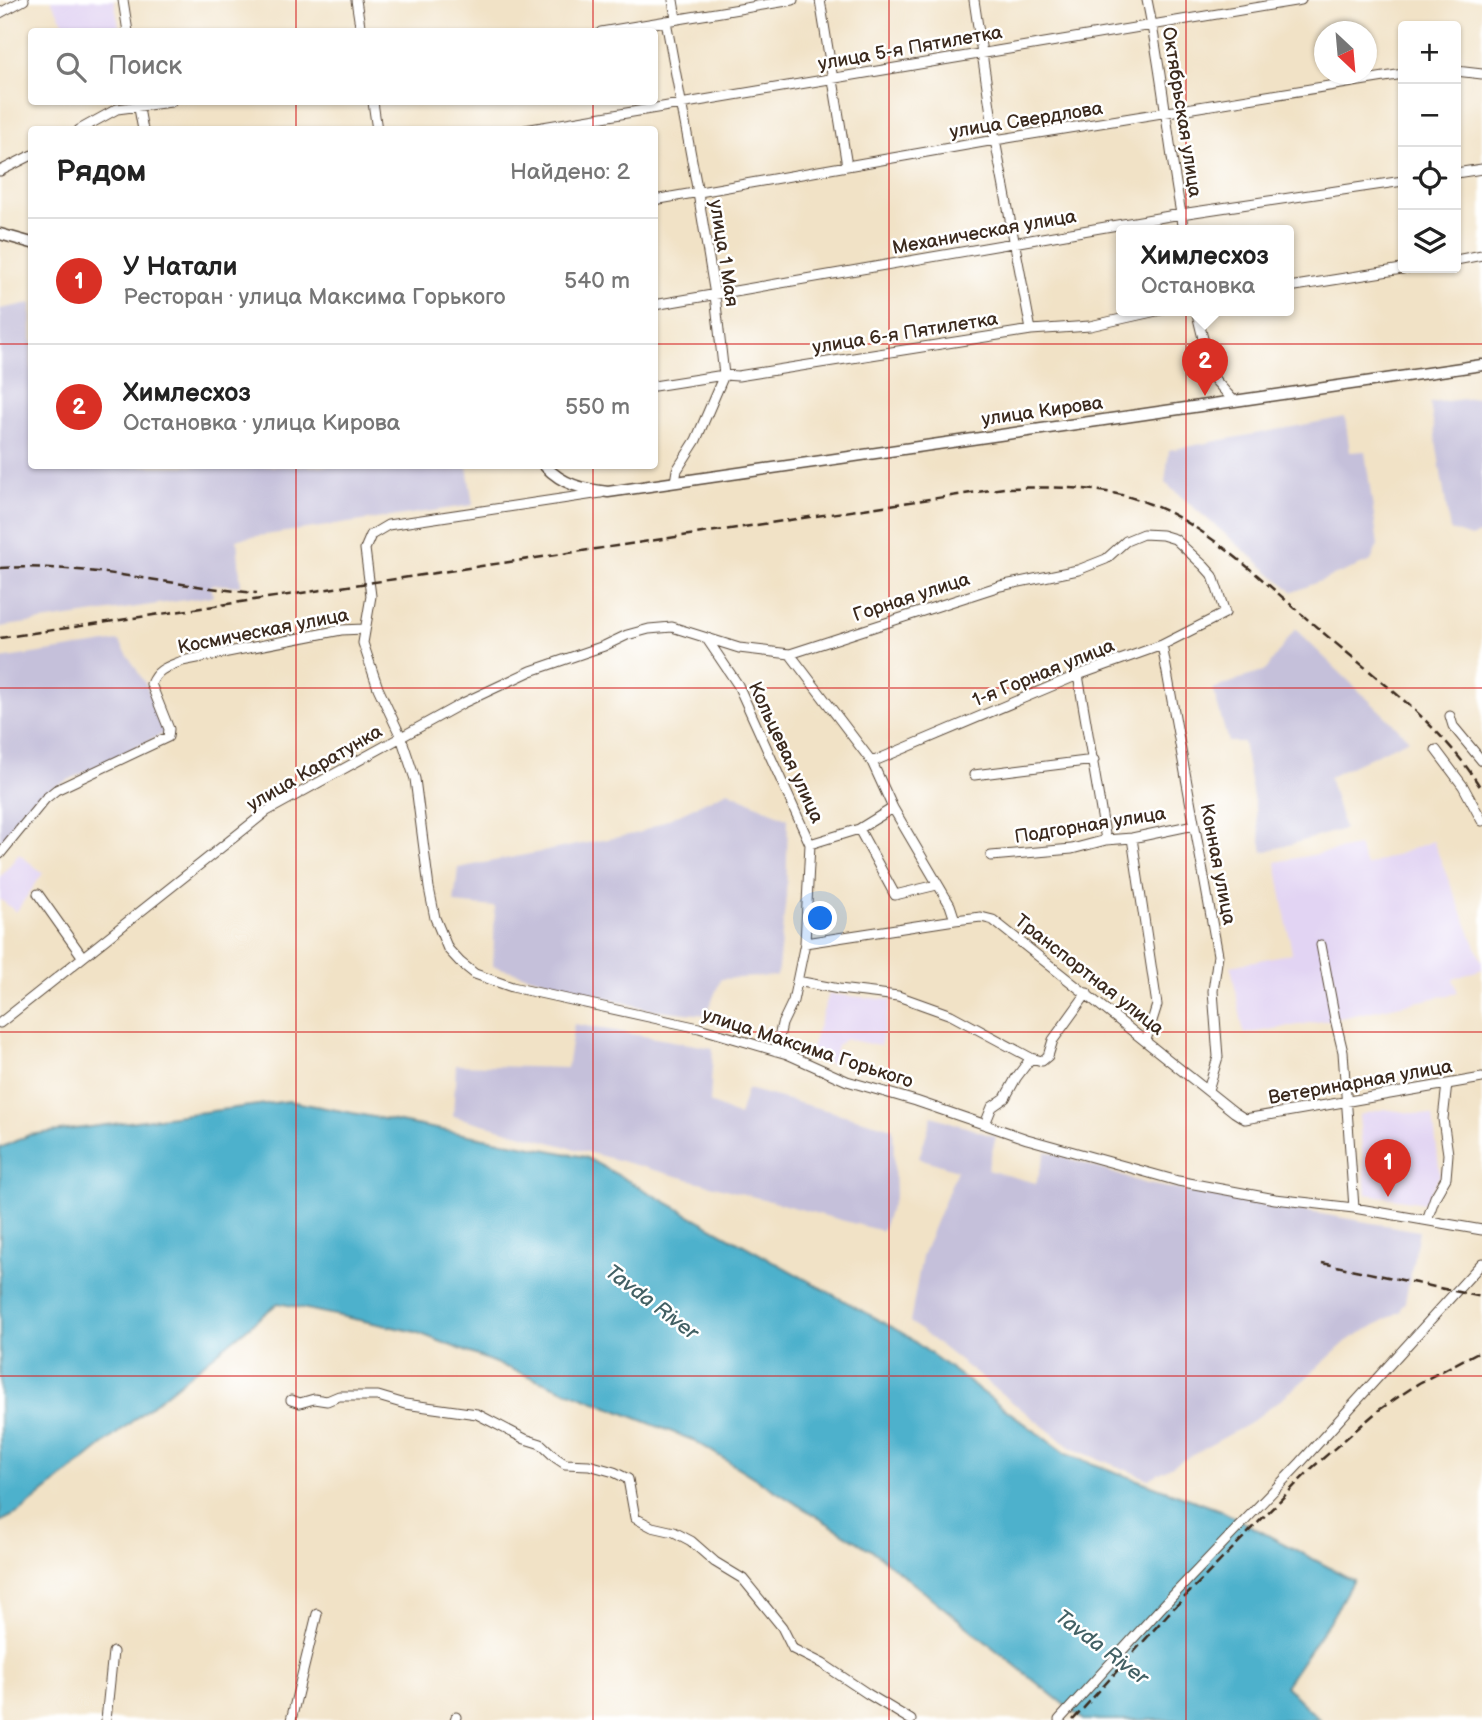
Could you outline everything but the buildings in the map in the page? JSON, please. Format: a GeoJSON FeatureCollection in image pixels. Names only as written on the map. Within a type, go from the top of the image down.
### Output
{"type":"FeatureCollection","features":[{"type":"Feature","properties":{"kind":"main road"},"geometry":{"type":"LineString","coordinates":[[0,234],[28,242]]}},
{"type":"Feature","properties":{"kind":"main road","name":"улица Кирова"},"geometry":{"type":"LineString","coordinates":[[548,469],[570,485],[608,492],[1482,365]]}},
{"type":"Feature","properties":{"kind":"street"},"geometry":{"type":"LineString","coordinates":[[0,13],[24,0]]}},
{"type":"Feature","properties":{"kind":"street"},"geometry":{"type":"LineString","coordinates":[[123,0],[127,28]]}},
{"type":"Feature","properties":{"kind":"street"},"geometry":{"type":"LineString","coordinates":[[356,0],[360,28]]}},
{"type":"Feature","properties":{"kind":"street","name":"улица 1 Мая"},"geometry":{"type":"LineString","coordinates":[[673,0],[671,20],[715,295],[724,375],[696,440],[677,470],[675,482]]}},
{"type":"Feature","properties":{"kind":"street"},"geometry":{"type":"LineString","coordinates":[[624,28],[793,0]]}},
{"type":"Feature","properties":{"kind":"street"},"geometry":{"type":"LineString","coordinates":[[820,0],[847,166]]}},
{"type":"Feature","properties":{"kind":"street"},"geometry":{"type":"LineString","coordinates":[[974,0],[995,141],[1031,330]]}},
{"type":"Feature","properties":{"kind":"street","name":"Октябрьская улица"},"geometry":{"type":"LineString","coordinates":[[1147,0],[1162,79],[1165,115],[1183,225]]}},
{"type":"Feature","properties":{"kind":"street","name":"улица 5-я Пятилетка"},"geometry":{"type":"LineString","coordinates":[[548,126],[1301,0]]}},
{"type":"Feature","properties":{"kind":"street"},"geometry":{"type":"LineString","coordinates":[[1461,72],[1482,74]]}},
{"type":"Feature","properties":{"kind":"street","name":"улица Свердлова"},"geometry":{"type":"LineString","coordinates":[[658,199],[1398,75]]}},
{"type":"Feature","properties":{"kind":"street"},"geometry":{"type":"LineString","coordinates":[[86,126],[117,109],[135,105]]}},
{"type":"Feature","properties":{"kind":"street"},"geometry":{"type":"LineString","coordinates":[[139,105],[142,126]]}},
{"type":"Feature","properties":{"kind":"street"},"geometry":{"type":"LineString","coordinates":[[373,105],[376,126]]}},
{"type":"Feature","properties":{"kind":"street"},"geometry":{"type":"LineString","coordinates":[[0,171],[28,157]]}},
{"type":"Feature","properties":{"kind":"street"},"geometry":{"type":"LineString","coordinates":[[1461,172],[1482,169]]}},
{"type":"Feature","properties":{"kind":"street","name":"Механическая улица"},"geometry":{"type":"LineString","coordinates":[[1120,225],[1398,182]]}},
{"type":"Feature","properties":{"kind":"street","name":"Механическая улица"},"geometry":{"type":"LineString","coordinates":[[658,304],[1116,226]]}},
{"type":"Feature","properties":{"kind":"street"},"geometry":{"type":"LineString","coordinates":[[1461,259],[1482,256]]}},
{"type":"Feature","properties":{"kind":"street"},"geometry":{"type":"LineString","coordinates":[[1294,286],[1398,270]]}},
{"type":"Feature","properties":{"kind":"street","name":"улица 6-я Пятилетка"},"geometry":{"type":"LineString","coordinates":[[658,385],[724,375],[738,376],[1031,330],[1090,326],[1134,316]]}},
{"type":"Feature","properties":{"kind":"street"},"geometry":{"type":"LineString","coordinates":[[1197,316],[1215,380],[1233,400]]}},
{"type":"Feature","properties":{"kind":"street","name":"улица Кирова"},"geometry":{"type":"LineString","coordinates":[[388,525],[608,492]]}},
{"type":"Feature","properties":{"kind":"street","name":"улица Максима Горького"},"geometry":{"type":"LineString","coordinates":[[388,525],[371,535],[365,549],[371,596],[363,643],[415,779],[435,918],[448,949],[475,974],[512,987],[699,1028],[776,1051],[847,1082],[916,1101],[1027,1139],[1178,1181],[1275,1199],[1354,1208],[1482,1230]]}},
{"type":"Feature","properties":{"kind":"street","name":"1-я Горная улица"},"geometry":{"type":"LineString","coordinates":[[872,762],[1078,675],[1162,645],[1225,613],[1213,576],[1175,539],[1162,535],[1137,536]]}},
{"type":"Feature","properties":{"kind":"street","name":"Горная улица"},"geometry":{"type":"LineString","coordinates":[[690,633],[739,648],[790,654],[1000,586],[1077,570],[1106,559],[1126,541],[1137,536]]}},
{"type":"Feature","properties":{"kind":"street","name":"улица Каратунка"},"geometry":{"type":"LineString","coordinates":[[0,1023],[267,811],[463,704],[531,671],[649,629],[672,627],[690,633]]}},
{"type":"Feature","properties":{"kind":"street","name":"Космическая улица"},"geometry":{"type":"LineString","coordinates":[[0,854],[45,799],[56,790],[168,737],[169,729],[151,684],[156,672],[181,661],[341,630],[364,629]]}},
{"type":"Feature","properties":{"kind":"street","name":"Кольцевая улица"},"geometry":{"type":"LineString","coordinates":[[707,639],[738,685],[810,844],[805,943],[793,1001],[782,1024],[776,1051]]}},
{"type":"Feature","properties":{"kind":"street","name":"Конная улица"},"geometry":{"type":"LineString","coordinates":[[1162,645],[1218,955],[1213,991],[1218,1057],[1208,1090]]}},
{"type":"Feature","properties":{"kind":"street"},"geometry":{"type":"LineString","coordinates":[[790,654],[872,762],[893,807],[950,905],[955,920]]}},
{"type":"Feature","properties":{"kind":"street"},"geometry":{"type":"LineString","coordinates":[[1078,675],[1106,840]]}},
{"type":"Feature","properties":{"kind":"street"},"geometry":{"type":"LineString","coordinates":[[1450,716],[1453,726],[1482,761]]}},
{"type":"Feature","properties":{"kind":"street"},"geometry":{"type":"LineString","coordinates":[[1436,750],[1463,786],[1482,821]]}},
{"type":"Feature","properties":{"kind":"street"},"geometry":{"type":"LineString","coordinates":[[974,775],[1094,760]]}},
{"type":"Feature","properties":{"kind":"street"},"geometry":{"type":"LineString","coordinates":[[810,844],[859,828],[893,807]]}},
{"type":"Feature","properties":{"kind":"street","name":"Подгорная улица"},"geometry":{"type":"LineString","coordinates":[[991,856],[1072,849],[1106,840],[1132,838],[1194,825]]}},
{"type":"Feature","properties":{"kind":"street"},"geometry":{"type":"LineString","coordinates":[[859,828],[895,895],[937,885]]}},
{"type":"Feature","properties":{"kind":"street"},"geometry":{"type":"LineString","coordinates":[[1132,838],[1157,1005],[1146,1040]]}},
{"type":"Feature","properties":{"kind":"street"},"geometry":{"type":"LineString","coordinates":[[38,894],[82,956]]}},
{"type":"Feature","properties":{"kind":"street","name":"Транспортная улица"},"geometry":{"type":"LineString","coordinates":[[805,943],[955,920],[981,917],[993,920],[1244,1119]]}},
{"type":"Feature","properties":{"kind":"street"},"geometry":{"type":"LineString","coordinates":[[1321,945],[1343,1052],[1354,1208]]}},
{"type":"Feature","properties":{"kind":"street"},"geometry":{"type":"LineString","coordinates":[[797,981],[898,996],[951,1015],[1031,1058],[1042,1061],[1048,1056],[1054,1040],[1087,993]]}},
{"type":"Feature","properties":{"kind":"street"},"geometry":{"type":"LineString","coordinates":[[985,1124],[992,1107],[1006,1098],[1016,1078],[1031,1058]]}},
{"type":"Feature","properties":{"kind":"street","name":"Ветеринарная улица"},"geometry":{"type":"LineString","coordinates":[[1244,1119],[1482,1079]]}},
{"type":"Feature","properties":{"kind":"street"},"geometry":{"type":"LineString","coordinates":[[1427,1220],[1435,1197],[1446,1178],[1448,1154],[1443,1119],[1447,1084]]}},
{"type":"Feature","properties":{"kind":"street"},"geometry":{"type":"LineString","coordinates":[[1059,1720],[1482,1264]]}},
{"type":"Feature","properties":{"kind":"street"},"geometry":{"type":"LineString","coordinates":[[291,1400],[300,1403],[314,1399],[327,1401],[339,1396],[378,1396],[405,1404],[477,1414],[525,1439],[541,1444],[565,1464],[589,1465],[628,1479],[635,1518],[652,1527],[674,1531],[743,1579],[782,1627],[793,1649],[823,1664],[911,1720]]}},
{"type":"Feature","properties":{"kind":"street"},"geometry":{"type":"LineString","coordinates":[[291,1720],[317,1614]]}},
{"type":"Feature","properties":{"kind":"street"},"geometry":{"type":"LineString","coordinates":[[106,1720],[113,1652]]}},
{"type":"Feature","properties":{"kind":"shaded area"},"geometry":{"type":"Polygon","coordinates":[[[51,0],[114,0],[119,28],[66,28],[51,0]]]}},
{"type":"Feature","properties":{"kind":"shaded area"},"geometry":{"type":"Polygon","coordinates":[[[28,304],[28,469],[467,469],[473,505],[237,539],[241,586],[211,584],[213,596],[0,627],[0,309],[28,304]]]}},
{"type":"Feature","properties":{"kind":"shaded area"},"geometry":{"type":"Polygon","coordinates":[[[1482,397],[1482,533],[1471,537],[1450,530],[1430,403],[1482,397]]]}},
{"type":"Feature","properties":{"kind":"shaded area"},"geometry":{"type":"Polygon","coordinates":[[[1345,417],[1350,452],[1365,451],[1378,545],[1371,561],[1293,592],[1165,483],[1169,450],[1345,417]]]}},
{"type":"Feature","properties":{"kind":"shaded area"},"geometry":{"type":"Polygon","coordinates":[[[1295,629],[1409,739],[1329,777],[1344,829],[1263,852],[1243,742],[1228,742],[1213,689],[1266,670],[1295,629]]]}},
{"type":"Feature","properties":{"kind":"shaded area"},"geometry":{"type":"Polygon","coordinates":[[[119,641],[146,685],[167,732],[50,789],[0,845],[0,659],[119,641]]]}},
{"type":"Feature","properties":{"kind":"shaded area"},"geometry":{"type":"Polygon","coordinates":[[[728,791],[788,819],[786,898],[777,976],[721,979],[706,1015],[648,1009],[493,966],[495,907],[454,903],[458,868],[639,833],[728,791]]]}},
{"type":"Feature","properties":{"kind":"shaded area"},"geometry":{"type":"Polygon","coordinates":[[[1433,841],[1482,962],[1482,969],[1453,979],[1458,993],[1335,1019],[1244,1034],[1231,966],[1292,953],[1276,862],[1358,846],[1366,866],[1433,841]]]}},
{"type":"Feature","properties":{"kind":"shaded area"},"geometry":{"type":"Polygon","coordinates":[[[19,854],[43,873],[16,912],[0,899],[0,877],[19,854]]]}},
{"type":"Feature","properties":{"kind":"shaded area"},"geometry":{"type":"Polygon","coordinates":[[[829,994],[891,1000],[880,1046],[846,1039],[837,1045],[833,1065],[809,1054],[829,994]]]}},
{"type":"Feature","properties":{"kind":"shaded area"},"geometry":{"type":"Polygon","coordinates":[[[574,1024],[713,1048],[710,1103],[739,1116],[747,1089],[893,1128],[895,1196],[882,1231],[453,1116],[456,1065],[567,1068],[574,1024]]]}},
{"type":"Feature","properties":{"kind":"shaded area"},"geometry":{"type":"Polygon","coordinates":[[[1384,1109],[1433,1116],[1440,1175],[1425,1203],[1366,1194],[1359,1115],[1384,1109]]]}},
{"type":"Feature","properties":{"kind":"shaded area"},"geometry":{"type":"Polygon","coordinates":[[[932,1116],[996,1137],[987,1170],[1036,1183],[1046,1151],[1146,1184],[1419,1231],[1405,1302],[1401,1311],[1347,1341],[1296,1387],[1250,1423],[1149,1479],[1071,1448],[910,1322],[922,1256],[957,1170],[919,1158],[932,1116]]]}},
{"type":"Feature","properties":{"kind":"water","name":"Tavda River"},"geometry":{"type":"Polygon","coordinates":[[[289,1101],[585,1157],[904,1334],[1066,1454],[1220,1510],[1353,1580],[1334,1614],[1285,1686],[1320,1720],[1083,1720],[877,1554],[695,1441],[416,1332],[278,1303],[20,1512],[0,1522],[0,1148],[29,1135],[289,1101]]]}},
{"type":"Feature","properties":{"kind":"railway"},"geometry":{"type":"LineString","coordinates":[[0,638],[1004,488],[1096,490],[1150,504],[1218,543],[1428,723],[1466,766],[1482,790]]}},
{"type":"Feature","properties":{"kind":"railway"},"geometry":{"type":"LineString","coordinates":[[0,568],[32,567],[96,572],[257,593]]}},
{"type":"Feature","properties":{"kind":"railway"},"geometry":{"type":"LineString","coordinates":[[1322,1263],[1482,1297]]}},
{"type":"Feature","properties":{"kind":"railway"},"geometry":{"type":"LineString","coordinates":[[1073,1720],[1168,1614],[1313,1467],[1379,1410],[1419,1383],[1482,1350]]}},
{"type":"Feature","properties":{"kind":"place","name":"Химлесхоз"},"geometry":{"type":"Point","coordinates":[1205,396]}},
{"type":"Feature","properties":{"kind":"place","name":"У Натали"},"geometry":{"type":"Point","coordinates":[1388,1197]}}]}
